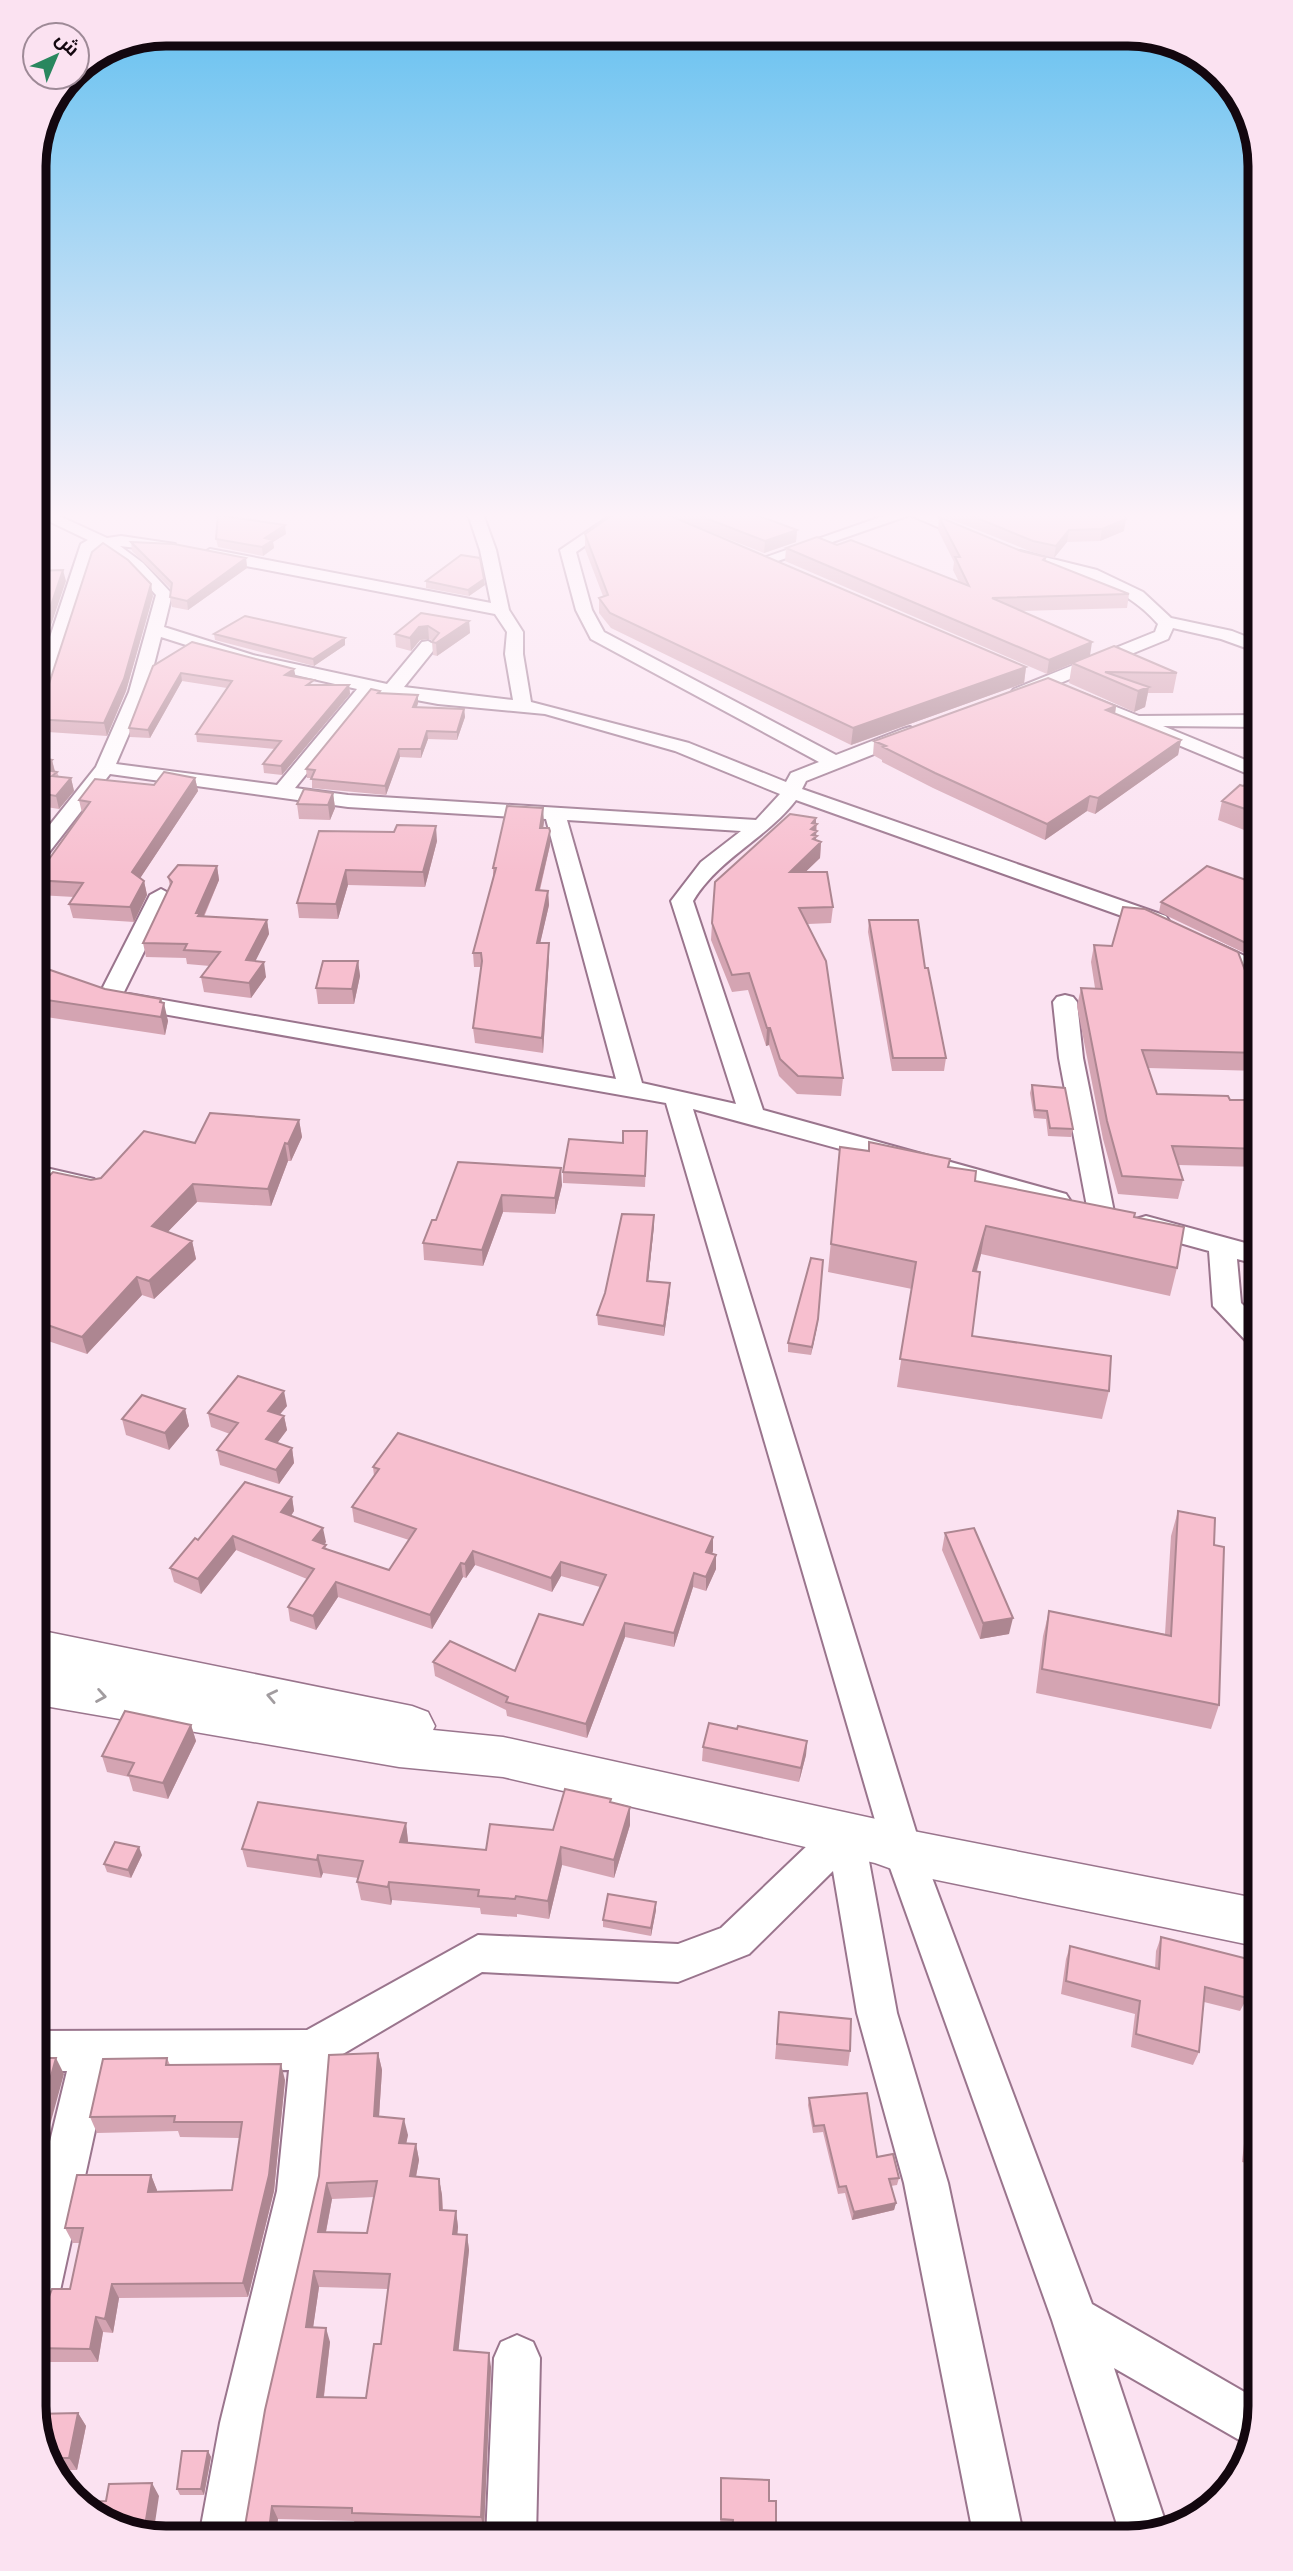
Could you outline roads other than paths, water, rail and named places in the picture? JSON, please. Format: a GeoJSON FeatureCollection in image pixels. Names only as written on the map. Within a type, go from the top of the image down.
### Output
{"type":"FeatureCollection","features":[{"type":"Feature","properties":{"kind":"main road"},"geometry":{"type":"LineString","coordinates":[[46,1650],[386,1720],[439,1734],[503,1757],[876,1841],[903,1851],[1248,1921]]}},
{"type":"Feature","properties":{"kind":"main road"},"geometry":{"type":"LineString","coordinates":[[46,1687],[399,1747],[503,1757]]}},
{"type":"Feature","properties":{"kind":"street"},"geometry":{"type":"LineString","coordinates":[[46,677],[60,634]]}},
{"type":"Feature","properties":{"kind":"street"},"geometry":{"type":"LineString","coordinates":[[46,843],[105,768],[138,692],[155,634]]}},
{"type":"Feature","properties":{"kind":"street"},"geometry":{"type":"LineString","coordinates":[[169,634],[249,659],[392,691],[438,699],[546,709],[682,747],[793,792],[1170,928]]}},
{"type":"Feature","properties":{"kind":"street"},"geometry":{"type":"LineString","coordinates":[[515,634],[514,654],[523,706]]}},
{"type":"Feature","properties":{"kind":"street"},"geometry":{"type":"LineString","coordinates":[[596,634],[832,761]]}},
{"type":"Feature","properties":{"kind":"street"},"geometry":{"type":"LineString","coordinates":[[996,702],[1162,634]]}},
{"type":"Feature","properties":{"kind":"street"},"geometry":{"type":"LineString","coordinates":[[1221,634],[1248,643]]}},
{"type":"Feature","properties":{"kind":"street"},"geometry":{"type":"LineString","coordinates":[[392,691],[428,646]]}},
{"type":"Feature","properties":{"kind":"street"},"geometry":{"type":"LineString","coordinates":[[1021,672],[1248,768]]}},
{"type":"Feature","properties":{"kind":"street"},"geometry":{"type":"LineString","coordinates":[[281,793],[369,686]]}},
{"type":"Feature","properties":{"kind":"street"},"geometry":{"type":"LineString","coordinates":[[1130,720],[1248,721]]}},
{"type":"Feature","properties":{"kind":"street"},"geometry":{"type":"LineString","coordinates":[[751,1115],[682,901],[703,867],[762,826],[793,792],[798,777],[832,761],[933,725]]}},
{"type":"Feature","properties":{"kind":"street"},"geometry":{"type":"LineString","coordinates":[[105,768],[348,801],[762,826]]}},
{"type":"Feature","properties":{"kind":"street"},"geometry":{"type":"LineString","coordinates":[[555,814],[631,1089]]}},
{"type":"Feature","properties":{"kind":"street"},"geometry":{"type":"LineString","coordinates":[[110,997],[161,895]]}},
{"type":"Feature","properties":{"kind":"street"},"geometry":{"type":"LineString","coordinates":[[1193,939],[1248,966]]}},
{"type":"Feature","properties":{"kind":"street"},"geometry":{"type":"LineString","coordinates":[[84,988],[110,997],[677,1098],[751,1115],[1248,1253]]}},
{"type":"Feature","properties":{"kind":"street"},"geometry":{"type":"LineString","coordinates":[[1065,1002],[1071,1058],[1101,1212]]}},
{"type":"Feature","properties":{"kind":"street"},"geometry":{"type":"LineString","coordinates":[[677,1098],[903,1851],[1074,2320],[1143,2524]]}},
{"type":"Feature","properties":{"kind":"street"},"geometry":{"type":"LineString","coordinates":[[46,1176],[96,1187]]}},
{"type":"Feature","properties":{"kind":"street"},"geometry":{"type":"LineString","coordinates":[[1222,1246],[1227,1306],[1248,1326]]}},
{"type":"Feature","properties":{"kind":"street"},"geometry":{"type":"LineString","coordinates":[[46,2051],[311,2050],[478,1953],[678,1963],[735,1941],[845,1834]]}},
{"type":"Feature","properties":{"kind":"street"},"geometry":{"type":"LineString","coordinates":[[845,1834],[877,2013],[926,2183],[997,2526]]}},
{"type":"Feature","properties":{"kind":"street"},"geometry":{"type":"LineString","coordinates":[[226,2525],[244,2423],[299,2191],[311,2050]]}},
{"type":"Feature","properties":{"kind":"street"},"geometry":{"type":"LineString","coordinates":[[46,2252],[92,2051]]}},
{"type":"Feature","properties":{"kind":"street"},"geometry":{"type":"LineString","coordinates":[[1074,2320],[1246,2419]]}},
{"type":"Feature","properties":{"kind":"street"},"geometry":{"type":"LineString","coordinates":[[511,2525],[517,2358]]}}]}
